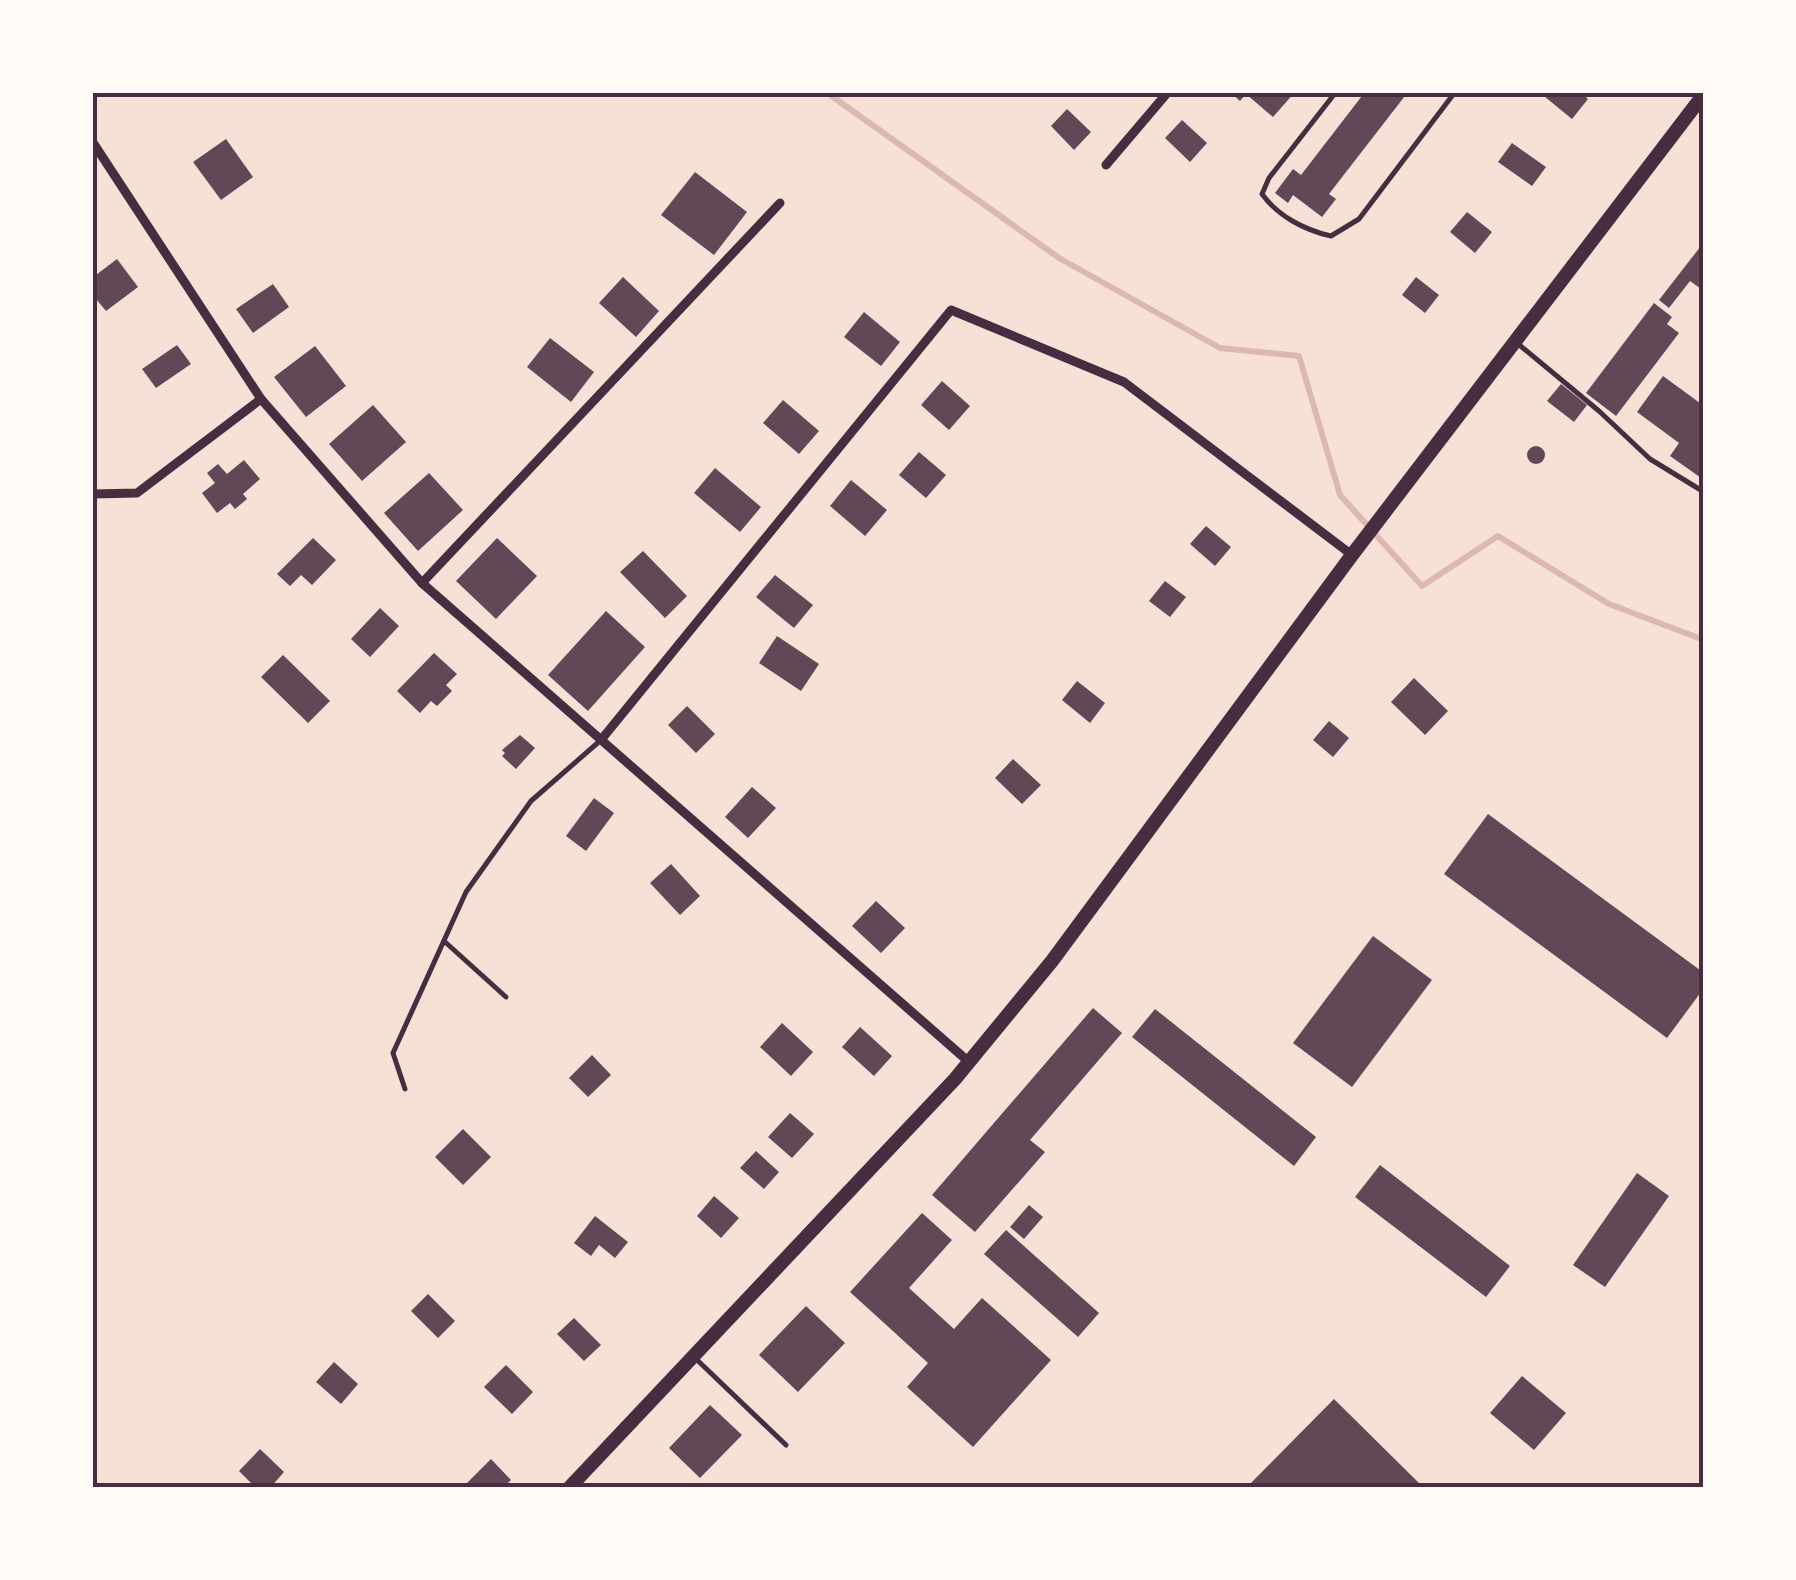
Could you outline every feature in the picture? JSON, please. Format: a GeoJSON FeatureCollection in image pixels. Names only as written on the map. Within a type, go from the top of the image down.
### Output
{"type":"FeatureCollection","features":[{"type":"Feature","properties":{"kind":"main road"},"geometry":{"type":"LineString","coordinates":[[569,1488],[969,1062],[1052,961],[1352,555],[1704,94]]}},
{"type":"Feature","properties":{"kind":"street"},"geometry":{"type":"LineString","coordinates":[[1106,165],[1168,92]]}},
{"type":"Feature","properties":{"kind":"street"},"geometry":{"type":"LineString","coordinates":[[92,141],[261,399],[422,583],[969,1062]]}},
{"type":"Feature","properties":{"kind":"street"},"geometry":{"type":"LineString","coordinates":[[422,583],[780,203]]}},
{"type":"Feature","properties":{"kind":"street"},"geometry":{"type":"LineString","coordinates":[[601,740],[951,310],[1124,382],[1352,555]]}},
{"type":"Feature","properties":{"kind":"street"},"geometry":{"type":"LineString","coordinates":[[92,494],[137,493],[261,399]]}},
{"type":"Feature","properties":{"kind":"lane"},"geometry":{"type":"LineString","coordinates":[[1336,92],[1269,178],[1262,194],[1271,206],[1309,231],[1331,236],[1359,219],[1456,92]]}},
{"type":"Feature","properties":{"kind":"lane"},"geometry":{"type":"LineString","coordinates":[[1515,341],[1650,460],[1704,492]]}},
{"type":"Feature","properties":{"kind":"lane"},"geometry":{"type":"LineString","coordinates":[[405,1089],[392,1053],[466,892],[531,801],[601,740]]}},
{"type":"Feature","properties":{"kind":"lane"},"geometry":{"type":"LineString","coordinates":[[444,941],[506,997]]}},
{"type":"Feature","properties":{"kind":"lane"},"geometry":{"type":"LineString","coordinates":[[694,1357],[786,1444]]}},
{"type":"Feature","properties":{"kind":"building"},"geometry":{"type":"Polygon","coordinates":[[[1230,92],[1295,92],[1273,117],[1246,94],[1240,101],[1230,92]]]}},
{"type":"Feature","properties":{"kind":"building"},"geometry":{"type":"Polygon","coordinates":[[[1365,92],[1408,92],[1329,194],[1336,199],[1322,217],[1293,195],[1288,203],[1275,193],[1293,169],[1301,175],[1365,92]]]}},
{"type":"Feature","properties":{"kind":"building"},"geometry":{"type":"Polygon","coordinates":[[[1539,92],[1581,92],[1588,99],[1572,119],[1539,92]]]}},
{"type":"Feature","properties":{"kind":"building"},"geometry":{"type":"Polygon","coordinates":[[[1067,109],[1091,132],[1074,150],[1051,126],[1067,109]]]}},
{"type":"Feature","properties":{"kind":"building"},"geometry":{"type":"Polygon","coordinates":[[[1182,120],[1207,143],[1190,162],[1165,138],[1182,120]]]}},
{"type":"Feature","properties":{"kind":"building"},"geometry":{"type":"Polygon","coordinates":[[[226,139],[253,177],[221,200],[193,162],[226,139]]]}},
{"type":"Feature","properties":{"kind":"building"},"geometry":{"type":"Polygon","coordinates":[[[1512,143],[1546,167],[1532,186],[1498,162],[1512,143]]]}},
{"type":"Feature","properties":{"kind":"building"},"geometry":{"type":"Polygon","coordinates":[[[695,172],[747,212],[714,255],[661,215],[695,172]]]}},
{"type":"Feature","properties":{"kind":"building"},"geometry":{"type":"Polygon","coordinates":[[[1467,212],[1492,232],[1475,253],[1450,232],[1467,212]]]}},
{"type":"Feature","properties":{"kind":"building"},"geometry":{"type":"Polygon","coordinates":[[[1704,242],[1704,291],[1690,281],[1669,308],[1659,300],[1704,242]]]}},
{"type":"Feature","properties":{"kind":"building"},"geometry":{"type":"Polygon","coordinates":[[[117,259],[138,287],[106,311],[92,294],[92,278],[117,259]]]}},
{"type":"Feature","properties":{"kind":"building"},"geometry":{"type":"Polygon","coordinates":[[[623,277],[659,311],[636,337],[599,303],[623,277]]]}},
{"type":"Feature","properties":{"kind":"building"},"geometry":{"type":"Polygon","coordinates":[[[1416,277],[1439,295],[1425,313],[1402,295],[1416,277]]]}},
{"type":"Feature","properties":{"kind":"building"},"geometry":{"type":"Polygon","coordinates":[[[273,284],[289,307],[253,333],[236,309],[273,284]]]}},
{"type":"Feature","properties":{"kind":"building"},"geometry":{"type":"Polygon","coordinates":[[[1654,303],[1672,317],[1667,324],[1679,333],[1616,416],[1586,393],[1654,303]]]}},
{"type":"Feature","properties":{"kind":"building"},"geometry":{"type":"Polygon","coordinates":[[[864,312],[900,342],[881,366],[844,337],[864,312]]]}},
{"type":"Feature","properties":{"kind":"building"},"geometry":{"type":"Polygon","coordinates":[[[550,338],[594,372],[571,402],[527,367],[550,338]]]}},
{"type":"Feature","properties":{"kind":"building"},"geometry":{"type":"Polygon","coordinates":[[[177,345],[191,364],[156,388],[142,369],[177,345]]]}},
{"type":"Feature","properties":{"kind":"building"},"geometry":{"type":"Polygon","coordinates":[[[315,346],[346,386],[306,417],[274,377],[315,346]]]}},
{"type":"Feature","properties":{"kind":"building"},"geometry":{"type":"Polygon","coordinates":[[[1663,376],[1704,406],[1704,480],[1670,456],[1679,443],[1637,412],[1663,376]]]}},
{"type":"Feature","properties":{"kind":"building"},"geometry":{"type":"Polygon","coordinates":[[[942,381],[970,406],[949,430],[921,405],[942,381]]]}},
{"type":"Feature","properties":{"kind":"building"},"geometry":{"type":"Polygon","coordinates":[[[1561,384],[1587,405],[1574,422],[1547,401],[1561,384]]]}},
{"type":"Feature","properties":{"kind":"building"},"geometry":{"type":"Polygon","coordinates":[[[783,400],[819,431],[799,454],[763,423],[783,400]]]}},
{"type":"Feature","properties":{"kind":"building"},"geometry":{"type":"Polygon","coordinates":[[[373,405],[406,442],[362,481],[329,444],[373,405]]]}},
{"type":"Feature","properties":{"kind":"building"},"geometry":{"type":"Polygon","coordinates":[[[1536,446],[1543,448],[1543,462],[1536,464],[1529,462],[1527,455],[1529,448],[1536,446]]]}},
{"type":"Feature","properties":{"kind":"building"},"geometry":{"type":"Polygon","coordinates":[[[919,452],[946,475],[926,498],[899,475],[919,452]]]}},
{"type":"Feature","properties":{"kind":"building"},"geometry":{"type":"Polygon","coordinates":[[[244,460],[260,479],[243,494],[247,499],[235,509],[230,503],[217,513],[202,493],[215,483],[207,473],[218,464],[227,474],[244,460]]]}},
{"type":"Feature","properties":{"kind":"building"},"geometry":{"type":"Polygon","coordinates":[[[715,468],[761,507],[740,532],[694,493],[715,468]]]}},
{"type":"Feature","properties":{"kind":"building"},"geometry":{"type":"Polygon","coordinates":[[[429,473],[463,510],[418,551],[384,513],[429,473]]]}},
{"type":"Feature","properties":{"kind":"building"},"geometry":{"type":"Polygon","coordinates":[[[851,480],[887,510],[865,536],[830,506],[851,480]]]}},
{"type":"Feature","properties":{"kind":"building"},"geometry":{"type":"Polygon","coordinates":[[[1206,526],[1231,547],[1215,566],[1190,544],[1206,526]]]}},
{"type":"Feature","properties":{"kind":"building"},"geometry":{"type":"Polygon","coordinates":[[[313,538],[336,560],[312,585],[301,575],[290,586],[277,574],[313,538]]]}},
{"type":"Feature","properties":{"kind":"building"},"geometry":{"type":"Polygon","coordinates":[[[497,538],[537,576],[496,619],[456,581],[497,538]]]}},
{"type":"Feature","properties":{"kind":"building"},"geometry":{"type":"Polygon","coordinates":[[[643,551],[687,596],[665,618],[620,572],[643,551]]]}},
{"type":"Feature","properties":{"kind":"building"},"geometry":{"type":"Polygon","coordinates":[[[775,575],[813,605],[794,628],[756,597],[775,575]]]}},
{"type":"Feature","properties":{"kind":"building"},"geometry":{"type":"Polygon","coordinates":[[[1165,581],[1186,597],[1170,617],[1149,601],[1165,581]]]}},
{"type":"Feature","properties":{"kind":"building"},"geometry":{"type":"Polygon","coordinates":[[[380,608],[399,626],[370,657],[351,639],[380,608]]]}},
{"type":"Feature","properties":{"kind":"building"},"geometry":{"type":"Polygon","coordinates":[[[606,611],[645,647],[588,711],[548,675],[606,611]]]}},
{"type":"Feature","properties":{"kind":"building"},"geometry":{"type":"Polygon","coordinates":[[[777,636],[819,664],[801,691],[759,663],[777,636]]]}},
{"type":"Feature","properties":{"kind":"building"},"geometry":{"type":"Polygon","coordinates":[[[434,653],[457,674],[446,685],[452,691],[437,706],[431,701],[420,713],[397,691],[434,653]]]}},
{"type":"Feature","properties":{"kind":"building"},"geometry":{"type":"Polygon","coordinates":[[[283,655],[330,701],[308,723],[261,677],[283,655]]]}},
{"type":"Feature","properties":{"kind":"building"},"geometry":{"type":"Polygon","coordinates":[[[1414,678],[1448,711],[1425,735],[1391,702],[1414,678]]]}},
{"type":"Feature","properties":{"kind":"building"},"geometry":{"type":"Polygon","coordinates":[[[1077,681],[1105,703],[1090,723],[1062,700],[1077,681]]]}},
{"type":"Feature","properties":{"kind":"building"},"geometry":{"type":"Polygon","coordinates":[[[687,706],[715,734],[696,753],[668,725],[687,706]]]}},
{"type":"Feature","properties":{"kind":"building"},"geometry":{"type":"Polygon","coordinates":[[[1329,721],[1349,738],[1333,757],[1313,740],[1329,721]]]}},
{"type":"Feature","properties":{"kind":"building"},"geometry":{"type":"Polygon","coordinates":[[[520,735],[535,748],[516,769],[502,756],[502,750],[520,735]]]}},
{"type":"Feature","properties":{"kind":"building"},"geometry":{"type":"Polygon","coordinates":[[[1013,759],[1041,785],[1022,804],[995,778],[1013,759]]]}},
{"type":"Feature","properties":{"kind":"building"},"geometry":{"type":"Polygon","coordinates":[[[752,787],[776,808],[748,838],[725,817],[752,787]]]}},
{"type":"Feature","properties":{"kind":"building"},"geometry":{"type":"Polygon","coordinates":[[[594,798],[614,813],[586,851],[566,836],[594,798]]]}},
{"type":"Feature","properties":{"kind":"building"},"geometry":{"type":"Polygon","coordinates":[[[1488,814],[1704,973],[1704,988],[1667,1038],[1444,874],[1488,814]]]}},
{"type":"Feature","properties":{"kind":"building"},"geometry":{"type":"Polygon","coordinates":[[[671,864],[700,896],[680,915],[650,883],[671,864]]]}},
{"type":"Feature","properties":{"kind":"building"},"geometry":{"type":"Polygon","coordinates":[[[876,901],[905,928],[881,953],[852,926],[876,901]]]}},
{"type":"Feature","properties":{"kind":"building"},"geometry":{"type":"Polygon","coordinates":[[[1373,936],[1432,980],[1352,1087],[1293,1043],[1373,936]]]}},
{"type":"Feature","properties":{"kind":"building"},"geometry":{"type":"Polygon","coordinates":[[[1093,1008],[1122,1033],[1030,1140],[1045,1152],[975,1232],[932,1195],[1093,1008]]]}},
{"type":"Feature","properties":{"kind":"building"},"geometry":{"type":"Polygon","coordinates":[[[1155,1009],[1316,1137],[1294,1166],[1132,1037],[1155,1009]]]}},
{"type":"Feature","properties":{"kind":"building"},"geometry":{"type":"Polygon","coordinates":[[[782,1023],[813,1052],[791,1076],[760,1047],[782,1023]]]}},
{"type":"Feature","properties":{"kind":"building"},"geometry":{"type":"Polygon","coordinates":[[[860,1027],[892,1056],[874,1076],[842,1047],[860,1027]]]}},
{"type":"Feature","properties":{"kind":"building"},"geometry":{"type":"Polygon","coordinates":[[[592,1055],[611,1075],[588,1097],[569,1078],[592,1055]]]}},
{"type":"Feature","properties":{"kind":"building"},"geometry":{"type":"Polygon","coordinates":[[[790,1113],[814,1134],[792,1158],[768,1137],[790,1113]]]}},
{"type":"Feature","properties":{"kind":"building"},"geometry":{"type":"Polygon","coordinates":[[[463,1129],[491,1157],[463,1185],[435,1157],[463,1129]]]}},
{"type":"Feature","properties":{"kind":"building"},"geometry":{"type":"Polygon","coordinates":[[[756,1151],[779,1172],[764,1189],[740,1168],[756,1151]]]}},
{"type":"Feature","properties":{"kind":"building"},"geometry":{"type":"Polygon","coordinates":[[[1380,1165],[1510,1266],[1486,1297],[1355,1197],[1380,1165]]]}},
{"type":"Feature","properties":{"kind":"building"},"geometry":{"type":"Polygon","coordinates":[[[1637,1173],[1669,1196],[1605,1287],[1573,1265],[1637,1173]]]}},
{"type":"Feature","properties":{"kind":"building"},"geometry":{"type":"Polygon","coordinates":[[[714,1196],[739,1218],[721,1238],[697,1216],[714,1196]]]}},
{"type":"Feature","properties":{"kind":"building"},"geometry":{"type":"Polygon","coordinates":[[[1029,1205],[1043,1217],[1024,1239],[1010,1227],[1029,1205]]]}},
{"type":"Feature","properties":{"kind":"building"},"geometry":{"type":"Polygon","coordinates":[[[922,1213],[952,1240],[909,1288],[954,1329],[982,1298],[1051,1360],[973,1447],[907,1387],[928,1363],[850,1292],[922,1213]]]}},
{"type":"Feature","properties":{"kind":"building"},"geometry":{"type":"Polygon","coordinates":[[[595,1216],[628,1242],[615,1258],[599,1245],[591,1256],[574,1243],[595,1216]]]}},
{"type":"Feature","properties":{"kind":"building"},"geometry":{"type":"Polygon","coordinates":[[[1006,1230],[1099,1313],[1078,1337],[984,1254],[1006,1230]]]}},
{"type":"Feature","properties":{"kind":"building"},"geometry":{"type":"Polygon","coordinates":[[[428,1294],[455,1321],[438,1338],[411,1311],[428,1294]]]}},
{"type":"Feature","properties":{"kind":"building"},"geometry":{"type":"Polygon","coordinates":[[[806,1306],[845,1343],[798,1392],[759,1355],[806,1306]]]}},
{"type":"Feature","properties":{"kind":"building"},"geometry":{"type":"Polygon","coordinates":[[[574,1318],[601,1345],[584,1361],[557,1334],[574,1318]]]}},
{"type":"Feature","properties":{"kind":"building"},"geometry":{"type":"Polygon","coordinates":[[[334,1362],[358,1384],[341,1404],[316,1382],[334,1362]]]}},
{"type":"Feature","properties":{"kind":"building"},"geometry":{"type":"Polygon","coordinates":[[[506,1365],[533,1392],[512,1414],[484,1387],[506,1365]]]}},
{"type":"Feature","properties":{"kind":"building"},"geometry":{"type":"Polygon","coordinates":[[[1522,1376],[1566,1413],[1534,1450],[1490,1413],[1522,1376]]]}},
{"type":"Feature","properties":{"kind":"building"},"geometry":{"type":"Polygon","coordinates":[[[1334,1399],[1424,1488],[1246,1488],[1334,1399]]]}},
{"type":"Feature","properties":{"kind":"building"},"geometry":{"type":"Polygon","coordinates":[[[710,1405],[742,1435],[700,1478],[669,1448],[710,1405]]]}},
{"type":"Feature","properties":{"kind":"building"},"geometry":{"type":"Polygon","coordinates":[[[260,1449],[284,1472],[270,1488],[256,1488],[239,1471],[260,1449]]]}},
{"type":"Feature","properties":{"kind":"building"},"geometry":{"type":"Polygon","coordinates":[[[491,1459],[511,1480],[503,1488],[462,1488],[491,1459]]]}},
{"type":"Feature","properties":{"kind":"waterway"},"geometry":{"type":"LineString","coordinates":[[826,92],[1059,258],[1220,348],[1299,356],[1340,495],[1422,586],[1498,536],[1609,604],[1704,640]]}}]}
